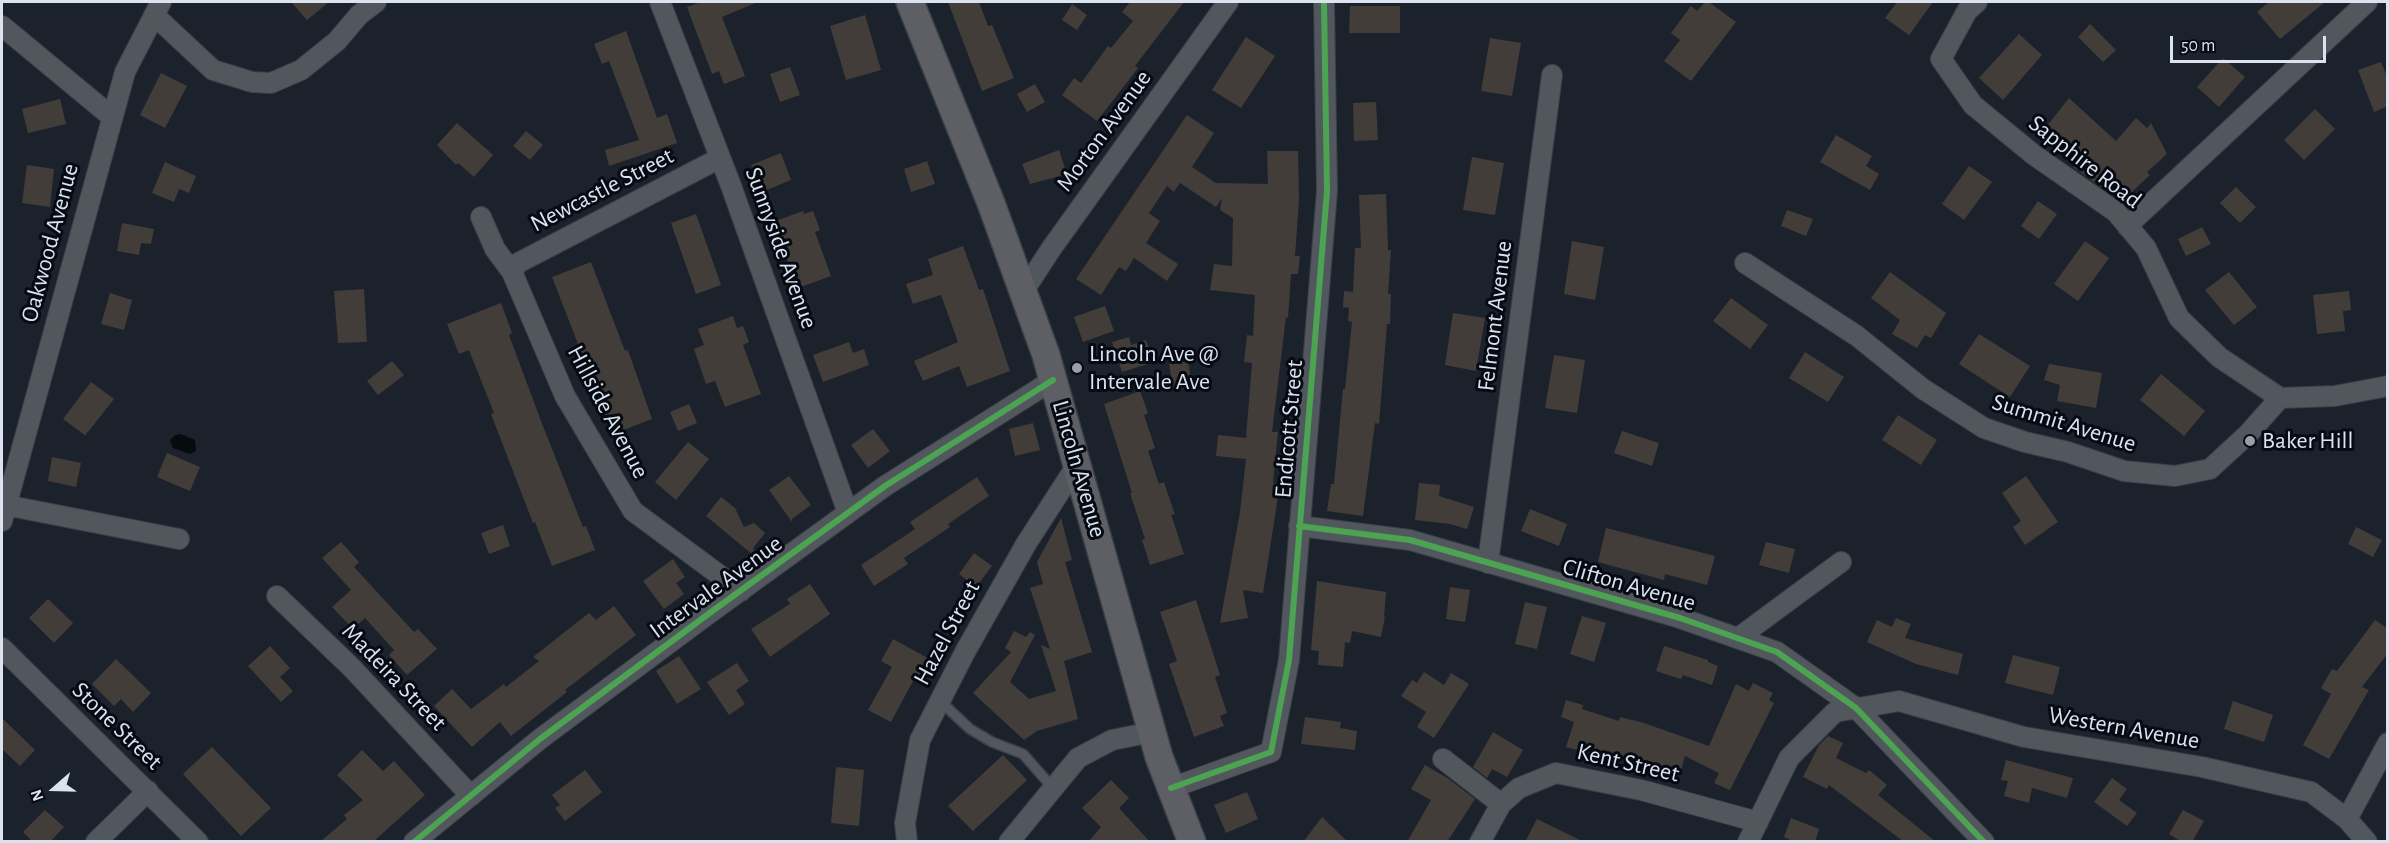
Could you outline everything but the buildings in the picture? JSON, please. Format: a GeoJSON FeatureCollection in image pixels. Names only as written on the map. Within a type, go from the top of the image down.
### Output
{"type":"FeatureCollection","features":[{"type":"Feature","properties":{"kind":"main road","name":"Lincoln Avenue"},"geometry":{"type":"LineString","coordinates":[[910,2],[991,203],[1053,380],[1152,732],[1192,842]]}},
{"type":"Feature","properties":{"kind":"street"},"geometry":{"type":"LineString","coordinates":[[158,8],[213,70],[252,82],[271,83],[301,70],[337,41],[359,15],[376,2]]}},
{"type":"Feature","properties":{"kind":"street","name":"Sunnyside Avenue"},"geometry":{"type":"LineString","coordinates":[[660,2],[790,345],[848,513]]}},
{"type":"Feature","properties":{"kind":"street","name":"Morton Avenue"},"geometry":{"type":"LineString","coordinates":[[1023,292],[1051,249],[1228,2]]}},
{"type":"Feature","properties":{"kind":"street","name":"Endicott Street"},"geometry":{"type":"LineString","coordinates":[[1171,788],[1271,752],[1289,660],[1327,191],[1324,2]]}},
{"type":"Feature","properties":{"kind":"street"},"geometry":{"type":"LineString","coordinates":[[2127,226],[2367,2]]}},
{"type":"Feature","properties":{"kind":"street","name":"Sapphire Road"},"geometry":{"type":"LineString","coordinates":[[1973,5],[1941,59],[1973,105],[2034,155],[2116,212],[2146,248],[2179,318],[2219,357],[2280,398]]}},
{"type":"Feature","properties":{"kind":"street","name":"Oakwood Avenue"},"geometry":{"type":"LineString","coordinates":[[3,513],[125,72],[158,8]]}},
{"type":"Feature","properties":{"kind":"street"},"geometry":{"type":"LineString","coordinates":[[2,26],[112,117]]}},
{"type":"Feature","properties":{"kind":"street","name":"Felmont Avenue"},"geometry":{"type":"LineString","coordinates":[[1488,563],[1552,75]]}},
{"type":"Feature","properties":{"kind":"street","name":"Newcastle Street"},"geometry":{"type":"LineString","coordinates":[[512,272],[518,263],[720,158]]}},
{"type":"Feature","properties":{"kind":"street","name":"Hillside Avenue"},"geometry":{"type":"LineString","coordinates":[[481,218],[495,249],[512,272],[565,396],[633,512],[741,591]]}},
{"type":"Feature","properties":{"kind":"street","name":"Summit Avenue"},"geometry":{"type":"LineString","coordinates":[[1745,263],[1857,336],[1923,389],[1984,428],[2124,471],[2175,476],[2210,469],[2248,434],[2280,398]]}},
{"type":"Feature","properties":{"kind":"street","name":"Intervale Avenue"},"geometry":{"type":"LineString","coordinates":[[414,842],[540,739],[885,486],[1053,380]]}},
{"type":"Feature","properties":{"kind":"street"},"geometry":{"type":"LineString","coordinates":[[2280,398],[2335,396],[2388,386]]}},
{"type":"Feature","properties":{"kind":"street","name":"Hazel Street"},"geometry":{"type":"LineString","coordinates":[[907,842],[905,823],[920,740],[1026,544],[1077,465]]}},
{"type":"Feature","properties":{"kind":"street"},"geometry":{"type":"LineString","coordinates":[[3,513],[179,539]]}},
{"type":"Feature","properties":{"kind":"street","name":"Clifton Avenue"},"geometry":{"type":"LineString","coordinates":[[1299,526],[1410,540],[1680,618],[1777,652],[1857,708],[1984,842]]}},
{"type":"Feature","properties":{"kind":"street"},"geometry":{"type":"LineString","coordinates":[[1738,638],[1841,562]]}},
{"type":"Feature","properties":{"kind":"street","name":"Madeira Street"},"geometry":{"type":"LineString","coordinates":[[277,596],[352,668],[471,796]]}},
{"type":"Feature","properties":{"kind":"street","name":"Stone Street"},"geometry":{"type":"LineString","coordinates":[[2,648],[198,842]]}},
{"type":"Feature","properties":{"kind":"street","name":"Western Avenue"},"geometry":{"type":"LineString","coordinates":[[1748,842],[1789,758],[1835,712],[1899,701],[2024,737],[2202,766],[2311,792],[2348,819],[2367,842]]}},
{"type":"Feature","properties":{"kind":"street"},"geometry":{"type":"LineString","coordinates":[[1009,842],[1078,758],[1112,740],[1152,732]]}},
{"type":"Feature","properties":{"kind":"street"},"geometry":{"type":"LineString","coordinates":[[2348,819],[2388,743]]}},
{"type":"Feature","properties":{"kind":"street"},"geometry":{"type":"LineString","coordinates":[[1443,759],[1501,804]]}},
{"type":"Feature","properties":{"kind":"street","name":"Kent Street"},"geometry":{"type":"LineString","coordinates":[[1480,842],[1501,804],[1519,788],[1556,773],[1641,790],[1758,822]]}},
{"type":"Feature","properties":{"kind":"street"},"geometry":{"type":"LineString","coordinates":[[96,842],[148,791]]}},
{"type":"Feature","properties":{"kind":"lane"},"geometry":{"type":"LineString","coordinates":[[940,701],[970,729],[992,742],[1023,754],[1053,788]]}},
{"type":"Feature","properties":{"kind":"shaded area"},"geometry":{"type":"Polygon","coordinates":[[[180,434],[195,440],[196,451],[190,454],[173,448],[170,440],[180,434]]]}},
{"type":"Feature","properties":{"kind":"cycle path"},"geometry":{"type":"LineString","coordinates":[[1171,788],[1271,752],[1289,660],[1327,191],[1324,2]]}},
{"type":"Feature","properties":{"kind":"cycle path"},"geometry":{"type":"LineString","coordinates":[[414,842],[540,739],[885,486],[1053,380]]}},
{"type":"Feature","properties":{"kind":"cycle path"},"geometry":{"type":"LineString","coordinates":[[1299,526],[1410,540],[1680,618],[1777,652],[1856,708],[1984,842]]}},
{"type":"Feature","properties":{"kind":"place","name":"Lincoln Ave @ Intervale Ave"},"geometry":{"type":"Point","coordinates":[1077,368]}},
{"type":"Feature","properties":{"kind":"place","name":"Baker Hill"},"geometry":{"type":"Point","coordinates":[2250,441]}}]}
